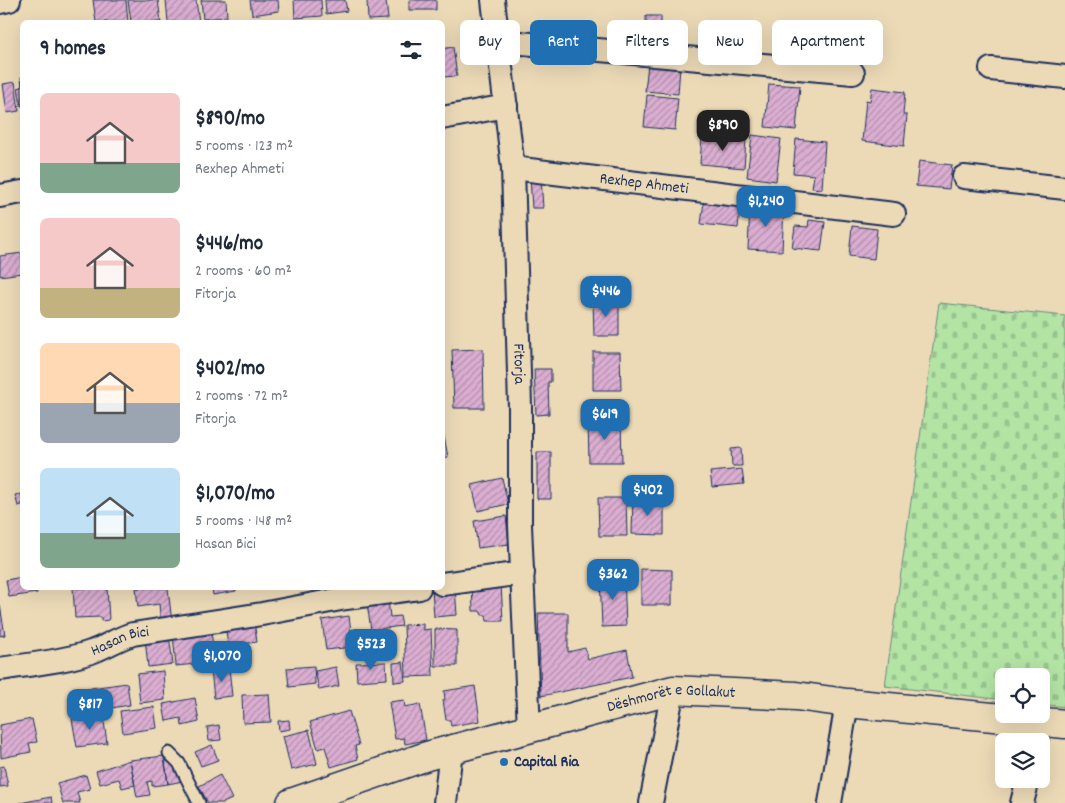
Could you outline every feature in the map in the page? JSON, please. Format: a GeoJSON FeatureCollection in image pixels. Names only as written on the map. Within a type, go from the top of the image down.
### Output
{"type":"FeatureCollection","features":[{"type":"Feature","properties":{"kind":"street"},"geometry":{"type":"LineString","coordinates":[[0,2],[9,0]]}},
{"type":"Feature","properties":{"kind":"street","name":"Fitorja"},"geometry":{"type":"LineString","coordinates":[[493,0],[496,20]]}},
{"type":"Feature","properties":{"kind":"street"},"geometry":{"type":"LineString","coordinates":[[520,43],[853,73]]}},
{"type":"Feature","properties":{"kind":"street","name":"Fitorja"},"geometry":{"type":"LineString","coordinates":[[502,65],[513,168],[522,573],[529,730]]}},
{"type":"Feature","properties":{"kind":"street"},"geometry":{"type":"LineString","coordinates":[[991,69],[1065,77]]}},
{"type":"Feature","properties":{"kind":"street"},"geometry":{"type":"LineString","coordinates":[[445,117],[506,106]]}},
{"type":"Feature","properties":{"kind":"street","name":"Rexhep Ahmeti"},"geometry":{"type":"LineString","coordinates":[[513,168],[894,214]]}},
{"type":"Feature","properties":{"kind":"street"},"geometry":{"type":"LineString","coordinates":[[964,177],[1065,188]]}},
{"type":"Feature","properties":{"kind":"street"},"geometry":{"type":"LineString","coordinates":[[0,196],[20,192]]}},
{"type":"Feature","properties":{"kind":"street"},"geometry":{"type":"LineString","coordinates":[[445,584],[522,573]]}},
{"type":"Feature","properties":{"kind":"street","name":"Hasan Bici"},"geometry":{"type":"LineString","coordinates":[[0,669],[92,652],[119,638],[134,634],[404,590]]}},
{"type":"Feature","properties":{"kind":"street"},"geometry":{"type":"LineString","coordinates":[[651,803],[673,690]]}},
{"type":"Feature","properties":{"kind":"street","name":"Dëshmorët e Gollakut"},"geometry":{"type":"LineString","coordinates":[[291,803],[427,756],[673,690],[796,696],[1047,729]]}},
{"type":"Feature","properties":{"kind":"street"},"geometry":{"type":"LineString","coordinates":[[830,803],[848,703]]}},
{"type":"Feature","properties":{"kind":"street"},"geometry":{"type":"LineString","coordinates":[[444,803],[451,750]]}},
{"type":"Feature","properties":{"kind":"street"},"geometry":{"type":"LineString","coordinates":[[1022,803],[1026,788]]}},
{"type":"Feature","properties":{"kind":"lane"},"geometry":{"type":"LineString","coordinates":[[169,753],[179,763],[199,803]]}},
{"type":"Feature","properties":{"kind":"green space"},"geometry":{"type":"Polygon","coordinates":[[[939,303],[1065,316],[1065,707],[1050,705],[1050,668],[995,668],[995,699],[885,686],[939,303]]]}},
{"type":"Feature","properties":{"kind":"building"},"geometry":{"type":"Polygon","coordinates":[[[93,0],[126,0],[128,20],[96,20],[93,0]]]}},
{"type":"Feature","properties":{"kind":"building"},"geometry":{"type":"Polygon","coordinates":[[[128,0],[158,0],[161,20],[131,20],[128,0]]]}},
{"type":"Feature","properties":{"kind":"building"},"geometry":{"type":"Polygon","coordinates":[[[166,0],[196,0],[199,20],[168,20],[166,0]]]}},
{"type":"Feature","properties":{"kind":"building"},"geometry":{"type":"Polygon","coordinates":[[[201,0],[226,0],[227,17],[203,19],[201,0]]]}},
{"type":"Feature","properties":{"kind":"building"},"geometry":{"type":"Polygon","coordinates":[[[250,0],[278,0],[279,11],[252,15],[250,0]]]}},
{"type":"Feature","properties":{"kind":"building"},"geometry":{"type":"Polygon","coordinates":[[[294,0],[321,0],[322,16],[295,18],[294,0]]]}},
{"type":"Feature","properties":{"kind":"building"},"geometry":{"type":"Polygon","coordinates":[[[325,0],[345,0],[347,11],[326,14],[325,0]]]}},
{"type":"Feature","properties":{"kind":"building"},"geometry":{"type":"Polygon","coordinates":[[[367,0],[386,0],[388,19],[368,20],[367,0]]]}},
{"type":"Feature","properties":{"kind":"building"},"geometry":{"type":"Polygon","coordinates":[[[409,0],[436,0],[436,10],[409,10],[409,0]]]}},
{"type":"Feature","properties":{"kind":"building"},"geometry":{"type":"Polygon","coordinates":[[[646,16],[661,16],[661,20],[646,20],[646,16]]]}},
{"type":"Feature","properties":{"kind":"building"},"geometry":{"type":"Polygon","coordinates":[[[453,47],[457,76],[445,77],[445,48],[453,47]]]}},
{"type":"Feature","properties":{"kind":"building"},"geometry":{"type":"Polygon","coordinates":[[[648,65],[680,67],[678,94],[645,91],[648,65]]]}},
{"type":"Feature","properties":{"kind":"building"},"geometry":{"type":"Polygon","coordinates":[[[15,82],[19,111],[7,113],[3,84],[15,82]]]}},
{"type":"Feature","properties":{"kind":"building"},"geometry":{"type":"Polygon","coordinates":[[[769,84],[800,86],[796,130],[765,127],[769,84]]]}},
{"type":"Feature","properties":{"kind":"building"},"geometry":{"type":"Polygon","coordinates":[[[872,88],[905,92],[903,115],[907,115],[904,146],[862,141],[866,100],[870,101],[872,88]]]}},
{"type":"Feature","properties":{"kind":"building"},"geometry":{"type":"Polygon","coordinates":[[[647,95],[678,98],[675,130],[644,127],[647,95]]]}},
{"type":"Feature","properties":{"kind":"building"},"geometry":{"type":"Polygon","coordinates":[[[702,135],[746,139],[744,168],[700,164],[702,135]]]}},
{"type":"Feature","properties":{"kind":"building"},"geometry":{"type":"Polygon","coordinates":[[[752,135],[781,139],[776,181],[747,177],[752,135]]]}},
{"type":"Feature","properties":{"kind":"building"},"geometry":{"type":"Polygon","coordinates":[[[796,139],[825,142],[822,189],[812,188],[814,175],[793,173],[796,139]]]}},
{"type":"Feature","properties":{"kind":"building"},"geometry":{"type":"Polygon","coordinates":[[[919,161],[952,165],[949,189],[916,186],[919,161]]]}},
{"type":"Feature","properties":{"kind":"building"},"geometry":{"type":"Polygon","coordinates":[[[541,177],[543,208],[532,208],[530,178],[541,177]]]}},
{"type":"Feature","properties":{"kind":"building"},"geometry":{"type":"Polygon","coordinates":[[[705,194],[741,198],[738,228],[701,224],[705,194]]]}},
{"type":"Feature","properties":{"kind":"building"},"geometry":{"type":"Polygon","coordinates":[[[750,206],[784,207],[782,251],[748,249],[750,206]]]}},
{"type":"Feature","properties":{"kind":"building"},"geometry":{"type":"Polygon","coordinates":[[[809,220],[825,222],[821,251],[792,248],[795,226],[808,227],[809,220]]]}},
{"type":"Feature","properties":{"kind":"building"},"geometry":{"type":"Polygon","coordinates":[[[852,226],[877,229],[874,259],[849,256],[852,226]]]}},
{"type":"Feature","properties":{"kind":"building"},"geometry":{"type":"Polygon","coordinates":[[[20,253],[20,273],[0,276],[0,256],[20,253]]]}},
{"type":"Feature","properties":{"kind":"building"},"geometry":{"type":"Polygon","coordinates":[[[593,300],[619,300],[619,336],[594,336],[593,300]]]}},
{"type":"Feature","properties":{"kind":"building"},"geometry":{"type":"Polygon","coordinates":[[[483,349],[484,408],[454,408],[452,350],[483,349]]]}},
{"type":"Feature","properties":{"kind":"building"},"geometry":{"type":"Polygon","coordinates":[[[593,352],[620,352],[621,390],[593,390],[593,352]]]}},
{"type":"Feature","properties":{"kind":"building"},"geometry":{"type":"Polygon","coordinates":[[[534,369],[551,369],[551,382],[548,382],[549,414],[536,415],[534,369]]]}},
{"type":"Feature","properties":{"kind":"building"},"geometry":{"type":"Polygon","coordinates":[[[621,419],[622,462],[589,462],[588,420],[621,419]]]}},
{"type":"Feature","properties":{"kind":"building"},"geometry":{"type":"Polygon","coordinates":[[[445,442],[448,457],[445,458],[445,442]]]}},
{"type":"Feature","properties":{"kind":"building"},"geometry":{"type":"Polygon","coordinates":[[[741,448],[742,466],[732,466],[731,449],[741,448]]]}},
{"type":"Feature","properties":{"kind":"building"},"geometry":{"type":"Polygon","coordinates":[[[537,452],[551,452],[551,499],[537,499],[537,452]]]}},
{"type":"Feature","properties":{"kind":"building"},"geometry":{"type":"Polygon","coordinates":[[[742,469],[744,484],[712,487],[710,472],[742,469]]]}},
{"type":"Feature","properties":{"kind":"building"},"geometry":{"type":"Polygon","coordinates":[[[502,478],[508,504],[478,511],[472,485],[502,478]]]}},
{"type":"Feature","properties":{"kind":"building"},"geometry":{"type":"Polygon","coordinates":[[[20,494],[20,506],[18,506],[15,495],[20,494]]]}},
{"type":"Feature","properties":{"kind":"building"},"geometry":{"type":"Polygon","coordinates":[[[598,498],[626,498],[627,536],[599,536],[598,498]]]}},
{"type":"Feature","properties":{"kind":"building"},"geometry":{"type":"Polygon","coordinates":[[[633,499],[664,500],[664,535],[632,534],[633,499]]]}},
{"type":"Feature","properties":{"kind":"building"},"geometry":{"type":"Polygon","coordinates":[[[506,516],[509,544],[478,548],[474,521],[506,516]]]}},
{"type":"Feature","properties":{"kind":"building"},"geometry":{"type":"Polygon","coordinates":[[[641,569],[672,570],[672,605],[641,605],[641,569]]]}},
{"type":"Feature","properties":{"kind":"building"},"geometry":{"type":"Polygon","coordinates":[[[624,575],[626,626],[602,627],[600,576],[624,575]]]}},
{"type":"Feature","properties":{"kind":"building"},"geometry":{"type":"Polygon","coordinates":[[[20,577],[20,590],[36,590],[37,593],[9,597],[6,580],[20,577]]]}},
{"type":"Feature","properties":{"kind":"building"},"geometry":{"type":"Polygon","coordinates":[[[501,584],[503,621],[487,621],[486,615],[482,615],[480,611],[473,611],[472,585],[501,584]]]}},
{"type":"Feature","properties":{"kind":"building"},"geometry":{"type":"Polygon","coordinates":[[[455,587],[457,615],[434,617],[432,590],[445,590],[445,588],[455,587]]]}},
{"type":"Feature","properties":{"kind":"building"},"geometry":{"type":"Polygon","coordinates":[[[73,590],[107,590],[109,620],[101,621],[101,617],[75,618],[73,590]]]}},
{"type":"Feature","properties":{"kind":"building"},"geometry":{"type":"Polygon","coordinates":[[[136,590],[168,590],[172,623],[161,625],[159,604],[138,607],[136,590]]]}},
{"type":"Feature","properties":{"kind":"building"},"geometry":{"type":"Polygon","coordinates":[[[212,590],[236,590],[236,591],[213,595],[212,590]]]}},
{"type":"Feature","properties":{"kind":"building"},"geometry":{"type":"Polygon","coordinates":[[[388,600],[390,617],[400,616],[402,626],[371,630],[367,603],[388,600]]]}},
{"type":"Feature","properties":{"kind":"building"},"geometry":{"type":"Polygon","coordinates":[[[0,605],[5,635],[0,636],[0,605]]]}},
{"type":"Feature","properties":{"kind":"building"},"geometry":{"type":"Polygon","coordinates":[[[538,613],[568,613],[568,652],[585,648],[588,659],[627,650],[632,677],[541,696],[538,613]]]}},
{"type":"Feature","properties":{"kind":"building"},"geometry":{"type":"Polygon","coordinates":[[[349,616],[353,647],[326,650],[322,620],[349,616]]]}},
{"type":"Feature","properties":{"kind":"building"},"geometry":{"type":"Polygon","coordinates":[[[254,621],[257,642],[228,646],[225,624],[254,621]]]}},
{"type":"Feature","properties":{"kind":"building"},"geometry":{"type":"Polygon","coordinates":[[[423,624],[423,630],[431,629],[433,676],[406,677],[404,625],[423,624]]]}},
{"type":"Feature","properties":{"kind":"building"},"geometry":{"type":"Polygon","coordinates":[[[435,629],[457,630],[457,666],[435,666],[435,629]]]}},
{"type":"Feature","properties":{"kind":"building"},"geometry":{"type":"Polygon","coordinates":[[[211,631],[215,662],[176,666],[173,635],[211,631]]]}},
{"type":"Feature","properties":{"kind":"building"},"geometry":{"type":"Polygon","coordinates":[[[169,636],[173,664],[148,667],[145,638],[169,636]]]}},
{"type":"Feature","properties":{"kind":"building"},"geometry":{"type":"Polygon","coordinates":[[[386,662],[387,679],[357,681],[356,663],[386,662]]]}},
{"type":"Feature","properties":{"kind":"building"},"geometry":{"type":"Polygon","coordinates":[[[403,662],[405,681],[394,682],[393,663],[403,662]]]}},
{"type":"Feature","properties":{"kind":"building"},"geometry":{"type":"Polygon","coordinates":[[[314,666],[315,684],[289,687],[287,668],[314,666]]]}},
{"type":"Feature","properties":{"kind":"building"},"geometry":{"type":"Polygon","coordinates":[[[336,667],[339,686],[319,690],[315,671],[336,667]]]}},
{"type":"Feature","properties":{"kind":"building"},"geometry":{"type":"Polygon","coordinates":[[[229,668],[232,696],[214,698],[211,670],[229,668]]]}},
{"type":"Feature","properties":{"kind":"building"},"geometry":{"type":"Polygon","coordinates":[[[163,671],[165,700],[140,703],[137,674],[163,671]]]}},
{"type":"Feature","properties":{"kind":"building"},"geometry":{"type":"Polygon","coordinates":[[[127,683],[130,705],[92,711],[91,705],[83,706],[82,703],[77,704],[76,690],[127,683]]]}},
{"type":"Feature","properties":{"kind":"building"},"geometry":{"type":"Polygon","coordinates":[[[475,686],[480,721],[451,726],[450,720],[446,720],[443,700],[445,700],[444,691],[475,686]]]}},
{"type":"Feature","properties":{"kind":"building"},"geometry":{"type":"Polygon","coordinates":[[[269,694],[271,722],[243,723],[242,695],[269,694]]]}},
{"type":"Feature","properties":{"kind":"building"},"geometry":{"type":"Polygon","coordinates":[[[195,698],[199,722],[182,726],[181,718],[166,721],[163,704],[195,698]]]}},
{"type":"Feature","properties":{"kind":"building"},"geometry":{"type":"Polygon","coordinates":[[[404,700],[405,707],[420,704],[426,740],[405,744],[404,738],[395,739],[389,702],[404,700]]]}},
{"type":"Feature","properties":{"kind":"building"},"geometry":{"type":"Polygon","coordinates":[[[154,707],[157,728],[123,733],[120,711],[154,707]]]}},
{"type":"Feature","properties":{"kind":"building"},"geometry":{"type":"Polygon","coordinates":[[[349,711],[359,745],[355,746],[358,759],[331,767],[325,747],[318,749],[310,722],[349,711]]]}},
{"type":"Feature","properties":{"kind":"building"},"geometry":{"type":"Polygon","coordinates":[[[103,714],[107,743],[77,747],[72,719],[103,714]]]}},
{"type":"Feature","properties":{"kind":"building"},"geometry":{"type":"Polygon","coordinates":[[[32,719],[37,742],[29,743],[31,752],[1,758],[0,725],[32,719]]]}},
{"type":"Feature","properties":{"kind":"building"},"geometry":{"type":"Polygon","coordinates":[[[289,720],[290,729],[279,731],[278,721],[289,720]]]}},
{"type":"Feature","properties":{"kind":"building"},"geometry":{"type":"Polygon","coordinates":[[[219,725],[221,740],[209,741],[207,727],[219,725]]]}},
{"type":"Feature","properties":{"kind":"building"},"geometry":{"type":"Polygon","coordinates":[[[309,730],[317,764],[291,770],[283,736],[309,730]]]}},
{"type":"Feature","properties":{"kind":"building"},"geometry":{"type":"Polygon","coordinates":[[[212,745],[218,760],[201,766],[195,752],[212,745]]]}},
{"type":"Feature","properties":{"kind":"building"},"geometry":{"type":"Polygon","coordinates":[[[164,756],[168,784],[152,786],[152,781],[147,782],[150,795],[137,797],[130,760],[164,756]]]}},
{"type":"Feature","properties":{"kind":"building"},"geometry":{"type":"Polygon","coordinates":[[[130,760],[135,785],[122,788],[119,779],[100,784],[96,771],[130,760]]]}},
{"type":"Feature","properties":{"kind":"building"},"geometry":{"type":"Polygon","coordinates":[[[165,761],[174,761],[183,781],[168,784],[165,761]]]}},
{"type":"Feature","properties":{"kind":"building"},"geometry":{"type":"Polygon","coordinates":[[[4,766],[8,786],[0,787],[0,767],[4,766]]]}},
{"type":"Feature","properties":{"kind":"building"},"geometry":{"type":"Polygon","coordinates":[[[86,775],[90,789],[77,792],[80,803],[63,803],[57,783],[86,775]]]}},
{"type":"Feature","properties":{"kind":"building"},"geometry":{"type":"Polygon","coordinates":[[[220,775],[232,799],[223,803],[208,803],[199,786],[220,775]]]}},
{"type":"Feature","properties":{"kind":"building"},"geometry":{"type":"Polygon","coordinates":[[[51,797],[52,803],[20,803],[51,797]]]}},
{"type":"Feature","properties":{"kind":"place","name":"Capital Ria"},"geometry":{"type":"Point","coordinates":[504,762]}}]}
